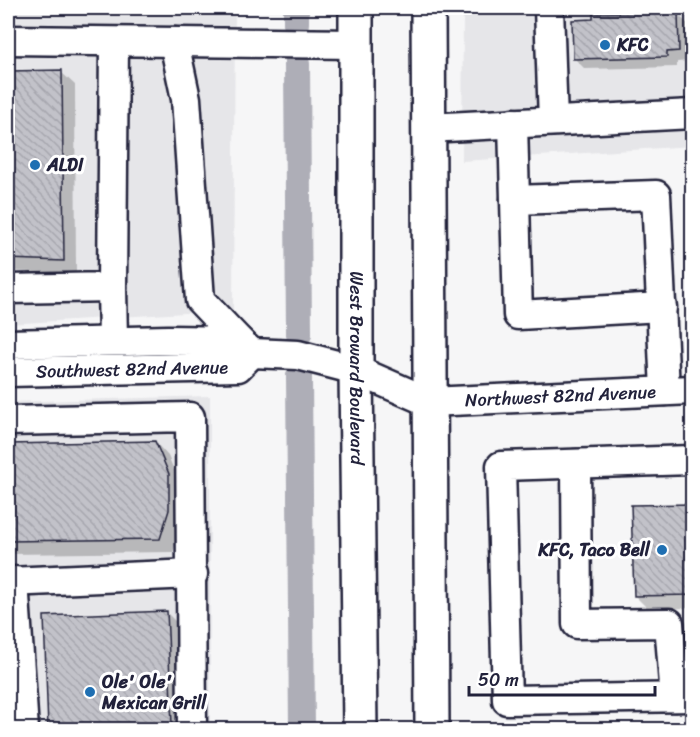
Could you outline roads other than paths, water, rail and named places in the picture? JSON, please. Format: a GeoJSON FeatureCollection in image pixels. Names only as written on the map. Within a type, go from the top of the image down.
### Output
{"type":"FeatureCollection","features":[{"type":"Feature","properties":{"kind":"main road","name":"West Broward Boulevard"},"geometry":{"type":"LineString","coordinates":[[356,8],[356,370],[360,729]]}},
{"type":"Feature","properties":{"kind":"main road"},"geometry":{"type":"LineString","coordinates":[[428,8],[432,729]]}},
{"type":"Feature","properties":{"kind":"street"},"geometry":{"type":"LineString","coordinates":[[549,8],[553,121]]}},
{"type":"Feature","properties":{"kind":"street"},"geometry":{"type":"LineString","coordinates":[[8,40],[356,44]]}},
{"type":"Feature","properties":{"kind":"street"},"geometry":{"type":"LineString","coordinates":[[113,341],[114,42]]}},
{"type":"Feature","properties":{"kind":"street"},"geometry":{"type":"LineString","coordinates":[[174,42],[186,99],[200,300],[246,347]]}},
{"type":"Feature","properties":{"kind":"street"},"geometry":{"type":"LineString","coordinates":[[428,128],[693,114]]}},
{"type":"Feature","properties":{"kind":"street"},"geometry":{"type":"LineString","coordinates":[[513,123],[518,315],[662,307]]}},
{"type":"Feature","properties":{"kind":"street"},"geometry":{"type":"LineString","coordinates":[[515,200],[656,195],[662,307],[679,391]]}},
{"type":"Feature","properties":{"kind":"street"},"geometry":{"type":"LineString","coordinates":[[8,289],[112,287]]}},
{"type":"Feature","properties":{"kind":"street","name":"Southwest 82nd Avenue"},"geometry":{"type":"LineString","coordinates":[[15,344],[113,341],[246,347],[298,355],[356,370],[429,402]]}},
{"type":"Feature","properties":{"kind":"street"},"geometry":{"type":"LineString","coordinates":[[15,344],[15,372]]}},
{"type":"Feature","properties":{"kind":"street","name":"Southwest 82nd Avenue"},"geometry":{"type":"LineString","coordinates":[[15,372],[238,367],[246,347]]}},
{"type":"Feature","properties":{"kind":"street","name":"Northwest 82nd Avenue"},"geometry":{"type":"LineString","coordinates":[[429,402],[679,391]]}},
{"type":"Feature","properties":{"kind":"street"},"geometry":{"type":"LineString","coordinates":[[8,421],[190,417],[193,574],[192,729]]}},
{"type":"Feature","properties":{"kind":"street"},"geometry":{"type":"LineString","coordinates":[[576,464],[577,624],[669,623],[684,697],[507,700],[501,466],[693,460]]}},
{"type":"Feature","properties":{"kind":"street"},"geometry":{"type":"LineString","coordinates":[[24,729],[11,582],[193,574]]}},
{"type":"Feature","properties":{"kind":"waterway"},"geometry":{"type":"LineString","coordinates":[[296,8],[296,23]]}},
{"type":"Feature","properties":{"kind":"waterway"},"geometry":{"type":"LineString","coordinates":[[297,64],[299,334]]}},
{"type":"Feature","properties":{"kind":"waterway"},"geometry":{"type":"LineString","coordinates":[[299,376],[302,730]]}},
{"type":"Feature","properties":{"kind":"place","name":"KFC"},"geometry":{"type":"Point","coordinates":[605,45]}},
{"type":"Feature","properties":{"kind":"place","name":"ALDI"},"geometry":{"type":"Point","coordinates":[35,165]}},
{"type":"Feature","properties":{"kind":"place","name":"KFC, Taco Bell"},"geometry":{"type":"Point","coordinates":[662,550]}},
{"type":"Feature","properties":{"kind":"place","name":"Ole' Ole' Mexican Grill"},"geometry":{"type":"Point","coordinates":[90,692]}}]}
